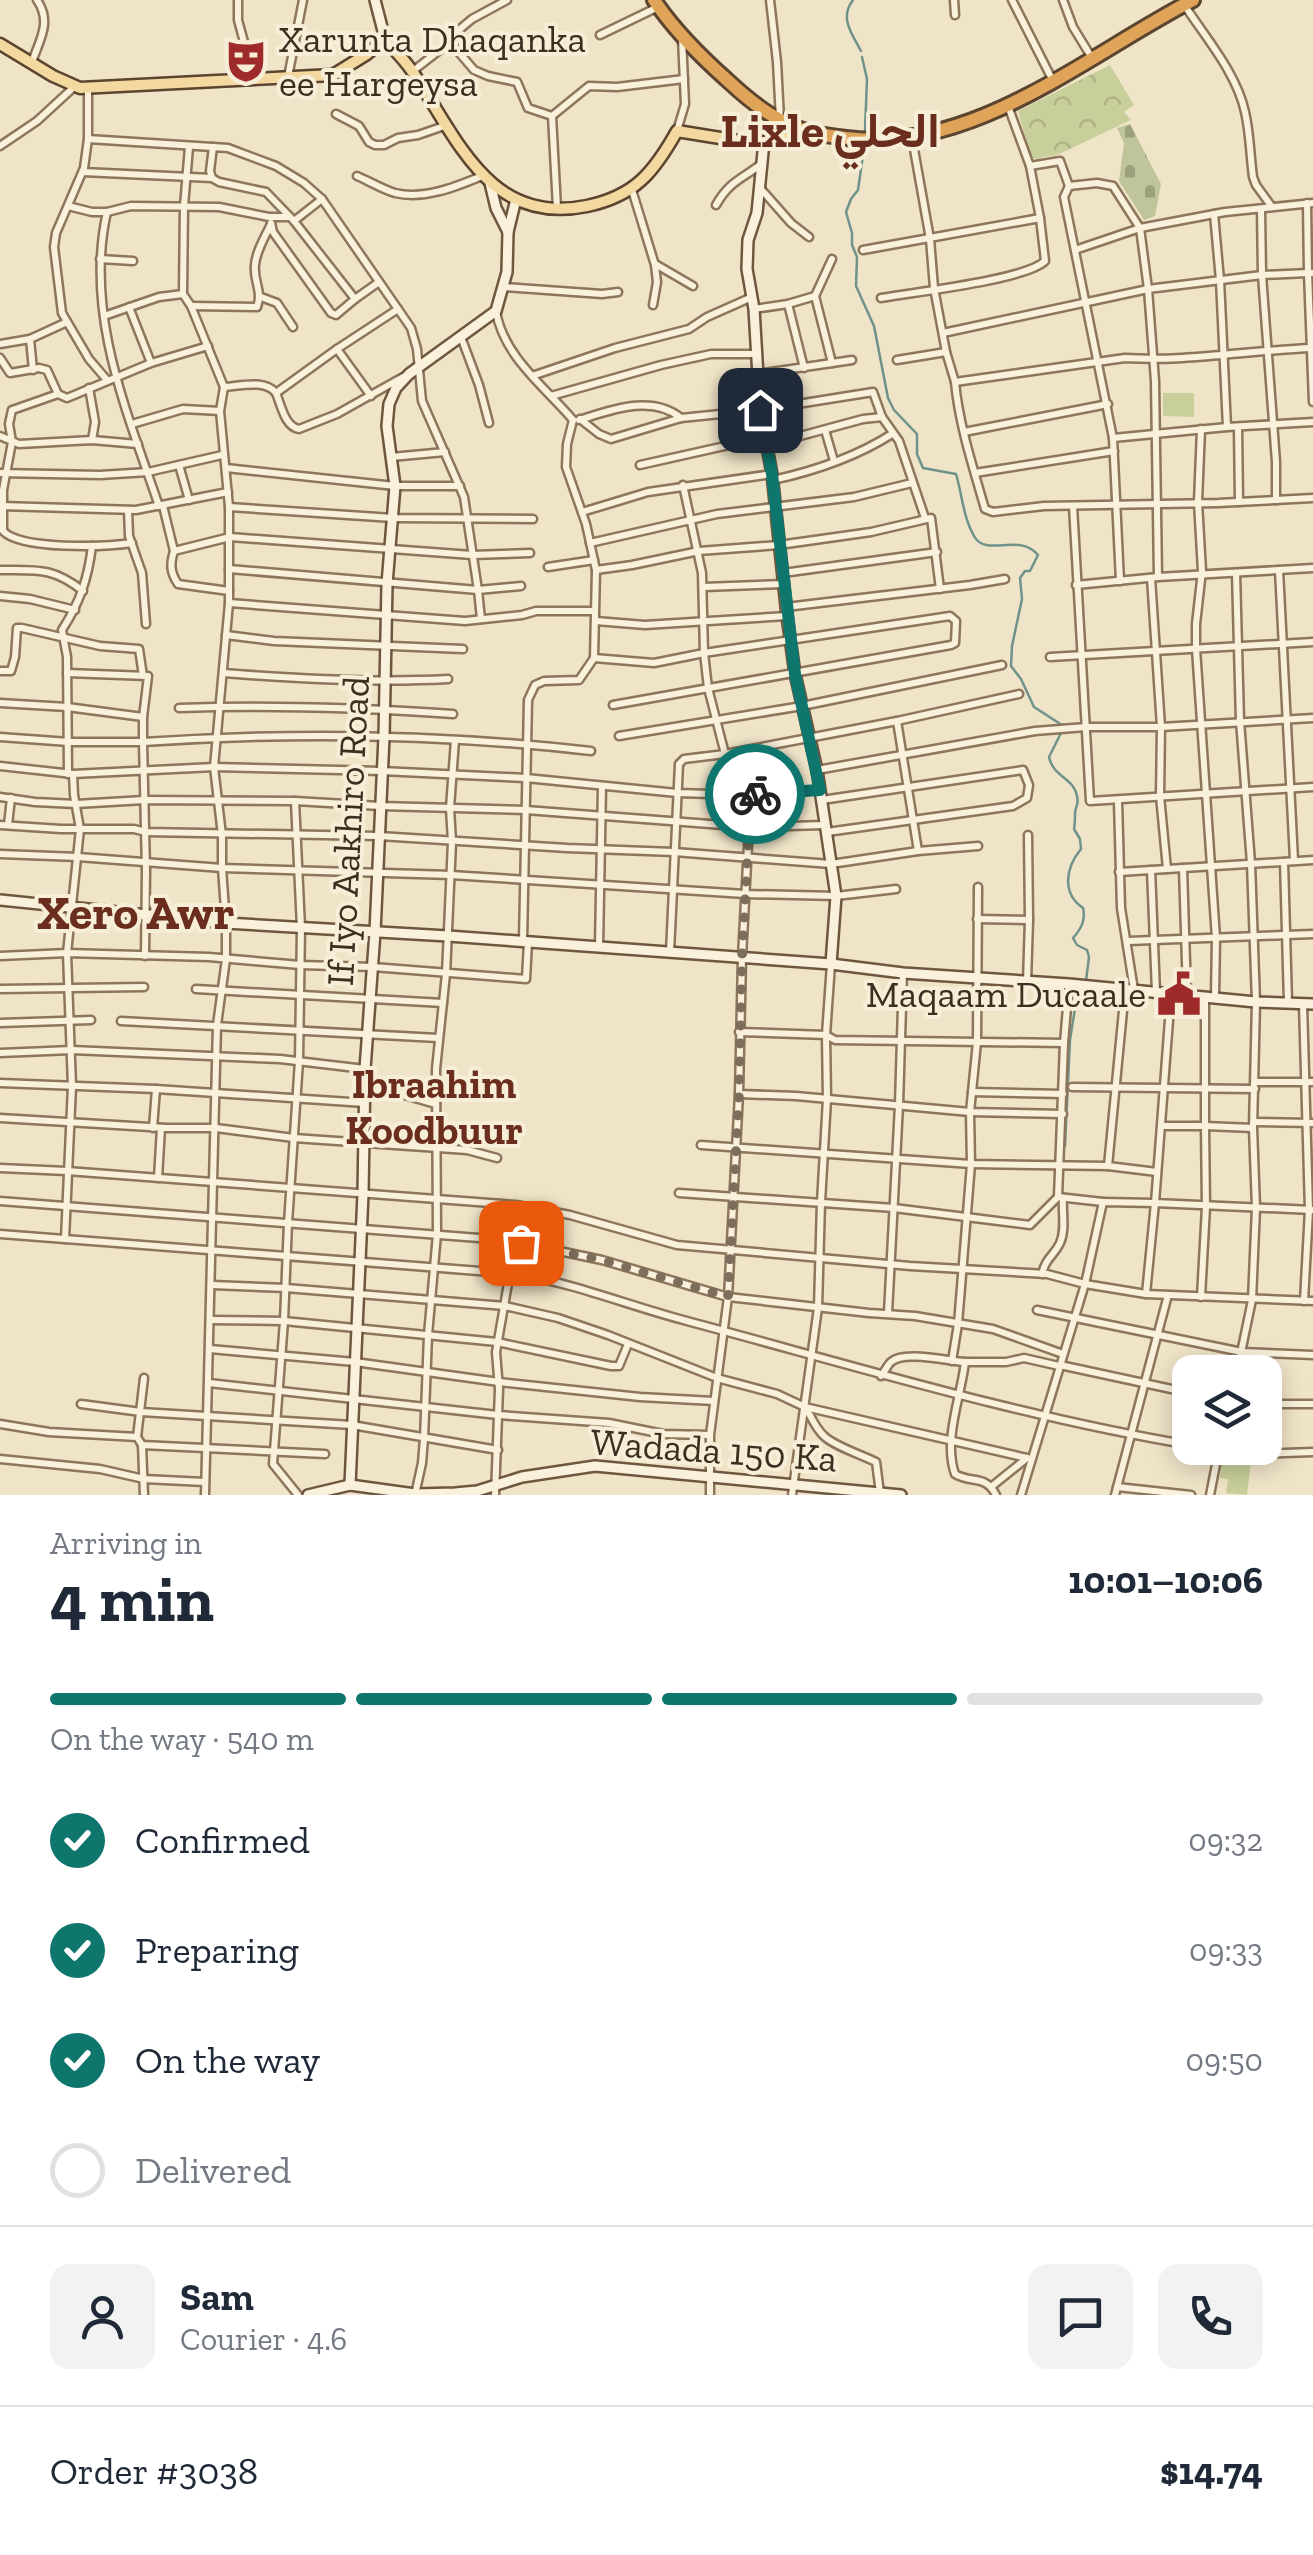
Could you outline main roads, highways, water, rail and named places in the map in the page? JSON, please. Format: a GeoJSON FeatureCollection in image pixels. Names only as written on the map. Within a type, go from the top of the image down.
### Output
{"type":"FeatureCollection","features":[{"type":"Feature","properties":{"kind":"highway"},"geometry":{"type":"LineString","coordinates":[[656,3],[696,52],[780,120],[815,135],[853,139],[912,138],[968,122],[1053,82],[1188,2]]}},
{"type":"Feature","properties":{"kind":"highway"},"geometry":{"type":"LineString","coordinates":[[771,140],[780,120]]}},
{"type":"Feature","properties":{"kind":"main road"},"geometry":{"type":"LineString","coordinates":[[2,49],[74,86],[88,87],[333,75],[384,38],[486,180],[526,204],[558,209],[609,201],[632,190],[650,173],[677,131],[704,137],[771,140],[815,135]]}},
{"type":"Feature","properties":{"kind":"waterway"},"geometry":{"type":"LineString","coordinates":[[853,0],[847,20],[861,51]]}},
{"type":"Feature","properties":{"kind":"waterway"},"geometry":{"type":"LineString","coordinates":[[862,57],[867,79],[865,130]]}},
{"type":"Feature","properties":{"kind":"waterway"},"geometry":{"type":"LineString","coordinates":[[864,148],[858,190],[846,212],[857,257],[856,286],[874,326],[888,398],[917,434],[917,454],[923,468],[956,474],[967,521],[979,542],[1022,545],[1038,555],[1030,571],[1020,578],[1022,599],[1011,666],[1034,707],[1062,725]]}},
{"type":"Feature","properties":{"kind":"waterway"},"geometry":{"type":"LineString","coordinates":[[1061,733],[1049,757],[1072,785],[1078,802],[1074,829],[1081,849],[1068,880],[1071,895],[1083,908],[1082,924],[1073,938],[1087,950],[1086,981]]}},
{"type":"Feature","properties":{"kind":"waterway"},"geometry":{"type":"LineString","coordinates":[[1065,1146],[1070,1040],[1076,1002],[1084,998],[1085,989]]}},
{"type":"Feature","properties":{"kind":"place","name":"Xarunta Dhaqanka ee Hargeysa"},"geometry":{"type":"Point","coordinates":[246,61]}},
{"type":"Feature","properties":{"kind":"place","name":"Maqaam Ducaale"},"geometry":{"type":"Point","coordinates":[1179,994]}},
{"type":"Feature","properties":{"kind":"district","name":"Lixle الحلي"},"geometry":{"type":"Point","coordinates":[830,130]}},
{"type":"Feature","properties":{"kind":"district","name":"Xero Awr"},"geometry":{"type":"Point","coordinates":[136,912]}},
{"type":"Feature","properties":{"kind":"district","name":"Ibraahim Koodbuur"},"geometry":{"type":"Point","coordinates":[434,1107]}}]}
